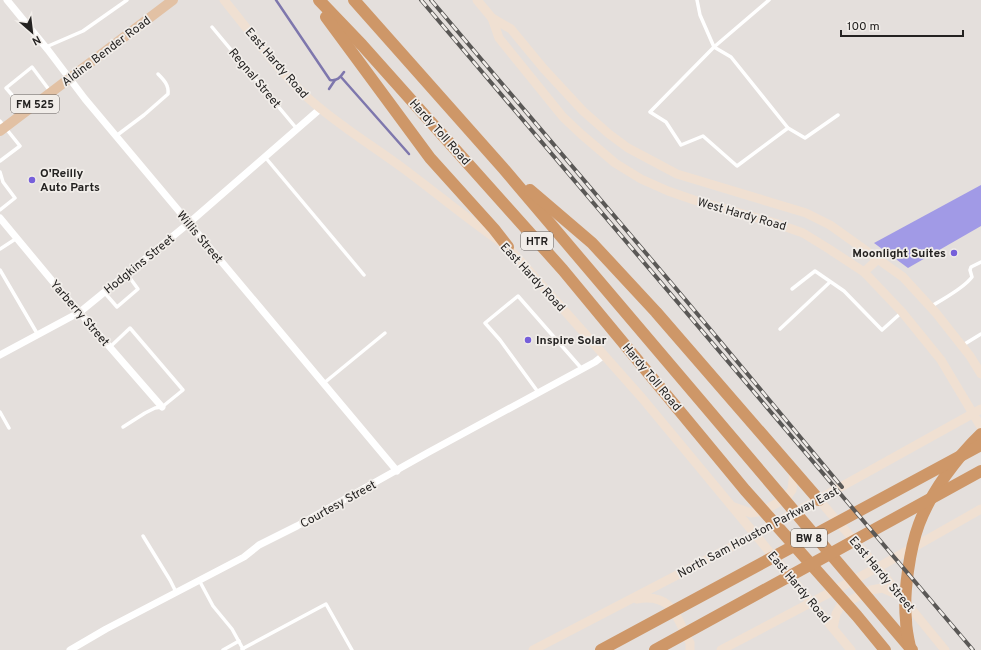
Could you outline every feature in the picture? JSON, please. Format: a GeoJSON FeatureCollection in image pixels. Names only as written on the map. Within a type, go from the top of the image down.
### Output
{"type":"FeatureCollection","features":[{"type":"Feature","properties":{"kind":"highway"},"geometry":{"type":"LineString","coordinates":[[314,0],[430,158],[494,229],[508,247]]}},
{"type":"Feature","properties":{"kind":"highway","name":"Hardy Toll Road"},"geometry":{"type":"LineString","coordinates":[[319,0],[563,270],[746,490],[885,650]]}},
{"type":"Feature","properties":{"kind":"highway","name":"Hardy Toll Road"},"geometry":{"type":"LineString","coordinates":[[354,0],[503,168],[911,650]]}},
{"type":"Feature","properties":{"kind":"highway"},"geometry":{"type":"LineString","coordinates":[[503,168],[592,243],[656,312],[819,500]]}},
{"type":"Feature","properties":{"kind":"highway"},"geometry":{"type":"LineString","coordinates":[[911,650],[905,619],[906,588],[911,557],[919,524],[934,494],[972,442],[981,434]]}},
{"type":"Feature","properties":{"kind":"highway","name":"BW 8"},"geometry":{"type":"LineString","coordinates":[[601,650],[981,445]]}},
{"type":"Feature","properties":{"kind":"highway","name":"BW 8"},"geometry":{"type":"LineString","coordinates":[[655,650],[981,471]]}},
{"type":"Feature","properties":{"kind":"main road","name":"Aldine Bender Road"},"geometry":{"type":"LineString","coordinates":[[2,126],[26,112],[173,0]]}},
{"type":"Feature","properties":{"kind":"main road","name":"East Hardy Road"},"geometry":{"type":"LineString","coordinates":[[224,0],[280,70],[320,109],[403,168],[508,247],[642,398],[851,650]]}},
{"type":"Feature","properties":{"kind":"main road","name":"West Hardy Road"},"geometry":{"type":"LineString","coordinates":[[477,0],[492,18],[511,29],[544,69],[583,111],[609,134],[628,148],[678,174],[806,213],[830,225],[903,277],[931,307],[962,345],[981,372]]}},
{"type":"Feature","properties":{"kind":"main road","name":"West Hardy Road"},"geometry":{"type":"LineString","coordinates":[[492,18],[499,38],[563,117],[615,163],[641,179],[694,200],[775,223],[803,233],[829,248],[864,272],[902,312],[941,360],[977,411],[981,427]]}},
{"type":"Feature","properties":{"kind":"main road"},"geometry":{"type":"LineString","coordinates":[[593,144],[609,134]]}},
{"type":"Feature","properties":{"kind":"main road"},"geometry":{"type":"LineString","coordinates":[[864,272],[878,259]]}},
{"type":"Feature","properties":{"kind":"main road","name":"North Sam Houston Parkway East"},"geometry":{"type":"LineString","coordinates":[[533,650],[756,534],[977,411]]}},
{"type":"Feature","properties":{"kind":"main road"},"geometry":{"type":"LineString","coordinates":[[732,506],[752,513],[763,511],[786,498],[792,490],[794,472]]}},
{"type":"Feature","properties":{"kind":"main road","name":"East Hardy Street"},"geometry":{"type":"LineString","coordinates":[[819,500],[877,567],[945,650]]}},
{"type":"Feature","properties":{"kind":"main road"},"geometry":{"type":"LineString","coordinates":[[721,650],[877,567],[981,509]]}},
{"type":"Feature","properties":{"kind":"main road"},"geometry":{"type":"LineString","coordinates":[[833,628],[836,614],[841,605],[871,590],[882,588],[901,596]]}},
{"type":"Feature","properties":{"kind":"main road"},"geometry":{"type":"LineString","coordinates":[[628,601],[647,597],[659,599],[670,606],[690,643],[690,650]]}},
{"type":"Feature","properties":{"kind":"street","name":"Willis Street"},"geometry":{"type":"LineString","coordinates":[[7,0],[46,47],[85,99],[397,471]]}},
{"type":"Feature","properties":{"kind":"street","name":"Hodgkins Street"},"geometry":{"type":"LineString","coordinates":[[0,355],[80,312],[189,223],[320,109]]}},
{"type":"Feature","properties":{"kind":"street","name":"Yarberry Street"},"geometry":{"type":"LineString","coordinates":[[0,218],[54,283],[162,407]]}},
{"type":"Feature","properties":{"kind":"street","name":"Courtesy Street"},"geometry":{"type":"LineString","coordinates":[[70,650],[100,632],[244,557],[259,545],[282,534],[595,362],[604,355]]}},
{"type":"Feature","properties":{"kind":"lane"},"geometry":{"type":"LineString","coordinates":[[46,47],[83,31],[127,0]]}},
{"type":"Feature","properties":{"kind":"lane"},"geometry":{"type":"LineString","coordinates":[[697,0],[700,15],[714,47],[731,57],[788,128],[805,138],[838,115]]}},
{"type":"Feature","properties":{"kind":"lane"},"geometry":{"type":"LineString","coordinates":[[769,0],[714,47],[650,112],[666,122],[681,145],[703,136],[737,166],[788,128]]}},
{"type":"Feature","properties":{"kind":"lane","name":"Regnal Street"},"geometry":{"type":"LineString","coordinates":[[212,27],[297,129]]}},
{"type":"Feature","properties":{"kind":"lane"},"geometry":{"type":"LineString","coordinates":[[26,112],[6,88],[32,67],[51,92]]}},
{"type":"Feature","properties":{"kind":"lane"},"geometry":{"type":"LineString","coordinates":[[116,136],[144,115],[168,94],[169,89],[158,74]]}},
{"type":"Feature","properties":{"kind":"lane"},"geometry":{"type":"LineString","coordinates":[[0,161],[20,146],[2,126]]}},
{"type":"Feature","properties":{"kind":"lane"},"geometry":{"type":"LineString","coordinates":[[265,157],[364,274]]}},
{"type":"Feature","properties":{"kind":"lane"},"geometry":{"type":"LineString","coordinates":[[0,172],[3,182],[15,198],[0,210]]}},
{"type":"Feature","properties":{"kind":"lane"},"geometry":{"type":"LineString","coordinates":[[0,249],[17,238]]}},
{"type":"Feature","properties":{"kind":"lane"},"geometry":{"type":"LineString","coordinates":[[931,307],[970,280],[972,277],[970,270],[971,267],[981,262]]}},
{"type":"Feature","properties":{"kind":"lane"},"geometry":{"type":"LineString","coordinates":[[0,270],[38,335]]}},
{"type":"Feature","properties":{"kind":"lane"},"geometry":{"type":"LineString","coordinates":[[792,289],[815,271],[844,291],[882,330],[902,312]]}},
{"type":"Feature","properties":{"kind":"lane"},"geometry":{"type":"LineString","coordinates":[[104,292],[117,307],[138,289],[127,274]]}},
{"type":"Feature","properties":{"kind":"lane"},"geometry":{"type":"LineString","coordinates":[[780,330],[830,282]]}},
{"type":"Feature","properties":{"kind":"lane"},"geometry":{"type":"LineString","coordinates":[[538,392],[500,340],[485,323],[518,296],[582,369]]}},
{"type":"Feature","properties":{"kind":"lane"},"geometry":{"type":"LineString","coordinates":[[110,347],[130,328],[183,390],[162,407],[155,408],[123,426]]}},
{"type":"Feature","properties":{"kind":"lane"},"geometry":{"type":"LineString","coordinates":[[324,383],[385,333]]}},
{"type":"Feature","properties":{"kind":"lane"},"geometry":{"type":"LineString","coordinates":[[962,345],[981,334]]}},
{"type":"Feature","properties":{"kind":"lane"},"geometry":{"type":"LineString","coordinates":[[0,412],[9,428]]}},
{"type":"Feature","properties":{"kind":"lane"},"geometry":{"type":"LineString","coordinates":[[143,536],[176,592]]}},
{"type":"Feature","properties":{"kind":"lane"},"geometry":{"type":"LineString","coordinates":[[199,580],[214,606],[232,629],[243,649],[326,604],[352,650]]}},
{"type":"Feature","properties":{"kind":"lane"},"geometry":{"type":"LineString","coordinates":[[223,650],[239,641]]}},
{"type":"Feature","properties":{"kind":"shaded area"},"geometry":{"type":"Polygon","coordinates":[[[981,185],[981,226],[908,268],[874,243],[981,185]]]}},
{"type":"Feature","properties":{"kind":"waterway"},"geometry":{"type":"LineString","coordinates":[[276,0],[330,80],[338,79],[344,72]]}},
{"type":"Feature","properties":{"kind":"waterway"},"geometry":{"type":"LineString","coordinates":[[341,77],[409,154]]}},
{"type":"Feature","properties":{"kind":"waterway"},"geometry":{"type":"LineString","coordinates":[[329,89],[335,80]]}},
{"type":"Feature","properties":{"kind":"railway"},"geometry":{"type":"LineString","coordinates":[[421,0],[973,650]]}},
{"type":"Feature","properties":{"kind":"railway"},"geometry":{"type":"LineString","coordinates":[[431,0],[842,487]]}},
{"type":"Feature","properties":{"kind":"place","name":"O'Reilly Auto Parts"},"geometry":{"type":"Point","coordinates":[32,180]}},
{"type":"Feature","properties":{"kind":"place","name":"Moonlight Suites"},"geometry":{"type":"Point","coordinates":[954,253]}},
{"type":"Feature","properties":{"kind":"place","name":"Inspire Solar"},"geometry":{"type":"Point","coordinates":[528,340]}}]}
